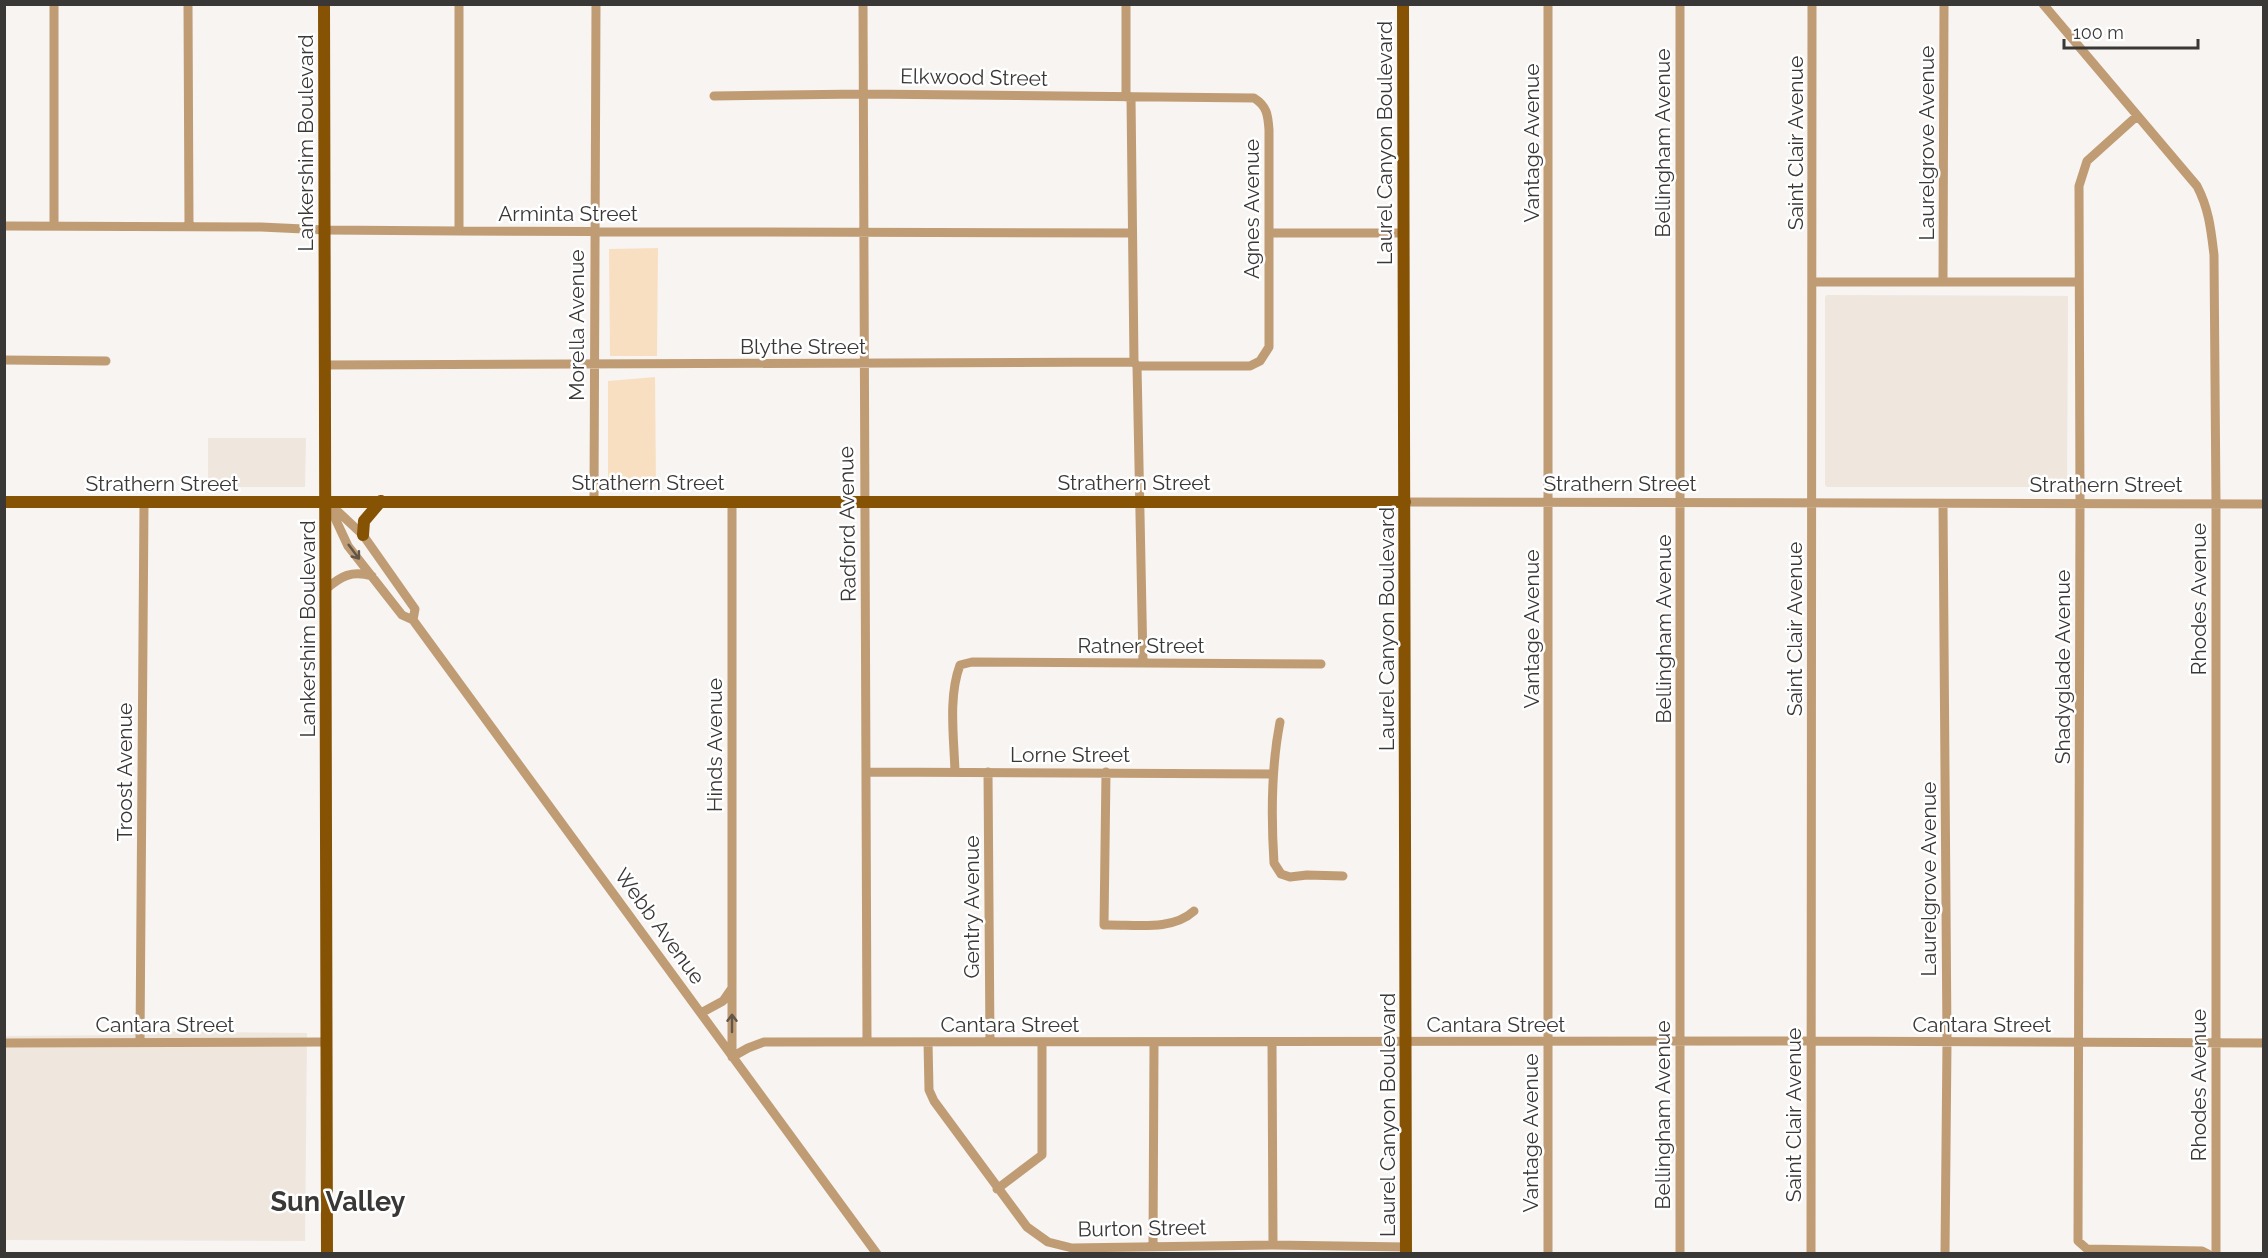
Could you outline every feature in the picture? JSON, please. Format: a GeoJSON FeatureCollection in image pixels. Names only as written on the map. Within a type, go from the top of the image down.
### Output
{"type":"FeatureCollection","features":[{"type":"Feature","properties":{"kind":"main road","name":"Lankershim Boulevard"},"geometry":{"type":"LineString","coordinates":[[324,4],[327,501],[327,1254]]}},
{"type":"Feature","properties":{"kind":"main road","name":"Laurel Canyon Boulevard"},"geometry":{"type":"LineString","coordinates":[[1403,4],[1406,1250]]}},
{"type":"Feature","properties":{"kind":"main road"},"geometry":{"type":"LineString","coordinates":[[363,535],[364,521],[381,501]]}},
{"type":"Feature","properties":{"kind":"main road","name":"Strathern Street"},"geometry":{"type":"LineString","coordinates":[[4,502],[1405,502]]}},
{"type":"Feature","properties":{"kind":"street"},"geometry":{"type":"LineString","coordinates":[[54,4],[54,226]]}},
{"type":"Feature","properties":{"kind":"street"},"geometry":{"type":"LineString","coordinates":[[188,4],[189,226]]}},
{"type":"Feature","properties":{"kind":"street"},"geometry":{"type":"LineString","coordinates":[[459,4],[459,231]]}},
{"type":"Feature","properties":{"kind":"street","name":"Morella Avenue"},"geometry":{"type":"LineString","coordinates":[[594,501],[596,4]]}},
{"type":"Feature","properties":{"kind":"street","name":"Radford Avenue"},"geometry":{"type":"LineString","coordinates":[[863,4],[867,1042]]}},
{"type":"Feature","properties":{"kind":"street"},"geometry":{"type":"LineString","coordinates":[[1126,4],[1143,663]]}},
{"type":"Feature","properties":{"kind":"street","name":"Vantage Avenue"},"geometry":{"type":"LineString","coordinates":[[1548,4],[1548,1254]]}},
{"type":"Feature","properties":{"kind":"street","name":"Bellingham Avenue"},"geometry":{"type":"LineString","coordinates":[[1680,4],[1680,1254]]}},
{"type":"Feature","properties":{"kind":"street","name":"Saint Clair Avenue"},"geometry":{"type":"LineString","coordinates":[[1811,1254],[1812,4]]}},
{"type":"Feature","properties":{"kind":"street","name":"Laurelgrove Avenue"},"geometry":{"type":"LineString","coordinates":[[1943,282],[1944,4]]}},
{"type":"Feature","properties":{"kind":"street","name":"Rhodes Avenue"},"geometry":{"type":"LineString","coordinates":[[2043,4],[2197,186],[2206,204],[2209,217],[2214,255],[2216,504],[2216,1254]]}},
{"type":"Feature","properties":{"kind":"street","name":"Elkwood Street"},"geometry":{"type":"LineString","coordinates":[[714,96],[863,94],[1233,97]]}},
{"type":"Feature","properties":{"kind":"street","name":"Agnes Avenue"},"geometry":{"type":"LineString","coordinates":[[1233,97],[1254,98],[1261,102],[1268,114],[1269,347]]}},
{"type":"Feature","properties":{"kind":"street","name":"Shadyglade Avenue"},"geometry":{"type":"LineString","coordinates":[[2137,116],[2087,161],[2079,186],[2078,1241],[2087,1249],[2190,1251],[2208,1254]]}},
{"type":"Feature","properties":{"kind":"street","name":"Arminta Street"},"geometry":{"type":"LineString","coordinates":[[4,226],[189,226],[459,231],[1132,233]]}},
{"type":"Feature","properties":{"kind":"street"},"geometry":{"type":"LineString","coordinates":[[1269,233],[1404,233]]}},
{"type":"Feature","properties":{"kind":"street"},"geometry":{"type":"LineString","coordinates":[[1813,282],[2079,282]]}},
{"type":"Feature","properties":{"kind":"street","name":"Blythe Street"},"geometry":{"type":"LineString","coordinates":[[326,365],[1136,364],[1250,366],[1260,361],[1269,347]]}},
{"type":"Feature","properties":{"kind":"street"},"geometry":{"type":"LineString","coordinates":[[4,360],[106,361]]}},
{"type":"Feature","properties":{"kind":"street","name":"Webb Avenue"},"geometry":{"type":"LineString","coordinates":[[327,501],[363,535],[415,609],[413,620]]}},
{"type":"Feature","properties":{"kind":"street","name":"Webb Avenue"},"geometry":{"type":"LineString","coordinates":[[327,501],[348,546],[402,615],[413,620],[877,1254]]}},
{"type":"Feature","properties":{"kind":"street","name":"Hinds Avenue"},"geometry":{"type":"LineString","coordinates":[[732,501],[732,1057]]}},
{"type":"Feature","properties":{"kind":"street","name":"Strathern Street"},"geometry":{"type":"LineString","coordinates":[[1405,502],[2264,504]]}},
{"type":"Feature","properties":{"kind":"street","name":"Troost Avenue"},"geometry":{"type":"LineString","coordinates":[[140,1042],[144,503]]}},
{"type":"Feature","properties":{"kind":"street","name":"Laurelgrove Avenue"},"geometry":{"type":"LineString","coordinates":[[1943,505],[1947,1042],[1945,1254]]}},
{"type":"Feature","properties":{"kind":"street"},"geometry":{"type":"LineString","coordinates":[[326,590],[348,574],[362,573],[373,577]]}},
{"type":"Feature","properties":{"kind":"street","name":"Ratner Street"},"geometry":{"type":"LineString","coordinates":[[955,772],[954,692],[960,665],[972,662],[1321,664]]}},
{"type":"Feature","properties":{"kind":"street"},"geometry":{"type":"LineString","coordinates":[[1280,722],[1274,751],[1273,774],[1274,863],[1281,874],[1290,878],[1307,875],[1343,876]]}},
{"type":"Feature","properties":{"kind":"street","name":"Lorne Street"},"geometry":{"type":"LineString","coordinates":[[867,772],[1273,774]]}},
{"type":"Feature","properties":{"kind":"street","name":"Gentry Avenue"},"geometry":{"type":"LineString","coordinates":[[988,772],[990,1042]]}},
{"type":"Feature","properties":{"kind":"street"},"geometry":{"type":"LineString","coordinates":[[1106,772],[1104,925],[1172,924],[1185,919],[1194,911]]}},
{"type":"Feature","properties":{"kind":"street"},"geometry":{"type":"LineString","coordinates":[[701,1012],[723,1001],[732,988]]}},
{"type":"Feature","properties":{"kind":"street","name":"Cantara Street"},"geometry":{"type":"LineString","coordinates":[[4,1043],[326,1042]]}},
{"type":"Feature","properties":{"kind":"street","name":"Cantara Street"},"geometry":{"type":"LineString","coordinates":[[732,1057],[748,1047],[764,1042],[2264,1043]]}},
{"type":"Feature","properties":{"kind":"street","name":"Burton Street"},"geometry":{"type":"LineString","coordinates":[[928,1042],[929,1090],[934,1101],[1027,1227],[1048,1242],[1072,1248],[1273,1245],[1406,1250]]}},
{"type":"Feature","properties":{"kind":"street"},"geometry":{"type":"LineString","coordinates":[[997,1189],[1042,1155],[1042,1042]]}},
{"type":"Feature","properties":{"kind":"street"},"geometry":{"type":"LineString","coordinates":[[1272,1042],[1273,1245]]}},
{"type":"Feature","properties":{"kind":"street"},"geometry":{"type":"LineString","coordinates":[[1153,1246],[1154,1043]]}},
{"type":"Feature","properties":{"kind":"shaded area"},"geometry":{"type":"Polygon","coordinates":[[[658,248],[657,356],[610,356],[609,249],[658,248]]]}},
{"type":"Feature","properties":{"kind":"shaded area"},"geometry":{"type":"Polygon","coordinates":[[[1827,295],[2068,296],[2067,487],[1827,487],[1825,485],[1825,297],[1827,295]]]}},
{"type":"Feature","properties":{"kind":"shaded area"},"geometry":{"type":"Polygon","coordinates":[[[655,377],[656,487],[614,485],[608,479],[608,381],[655,377]]]}},
{"type":"Feature","properties":{"kind":"shaded area"},"geometry":{"type":"Polygon","coordinates":[[[208,438],[306,438],[305,487],[208,487],[208,438]]]}},
{"type":"Feature","properties":{"kind":"shaded area"},"geometry":{"type":"Polygon","coordinates":[[[136,1031],[307,1033],[305,1241],[5,1240],[4,1036],[129,1035],[136,1031]]]}},
{"type":"Feature","properties":{"kind":"district","name":"Sun Valley"},"geometry":{"type":"Point","coordinates":[338,1201]}}]}
